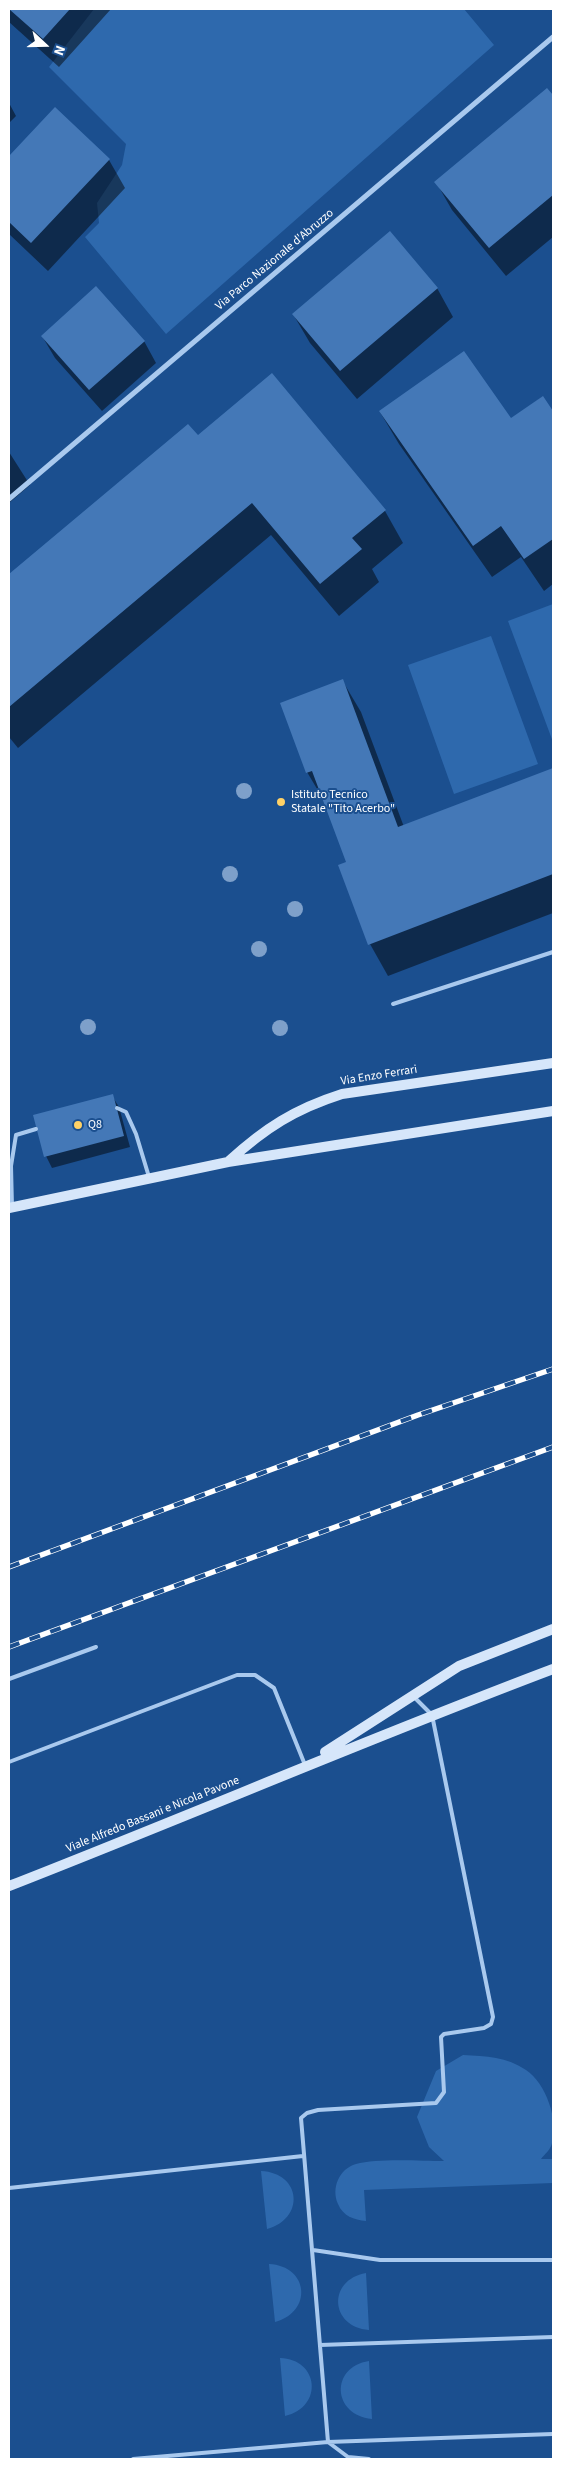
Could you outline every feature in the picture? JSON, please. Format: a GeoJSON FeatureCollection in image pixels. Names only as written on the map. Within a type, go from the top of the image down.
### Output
{"type":"FeatureCollection","features":[{"type":"Feature","properties":{"kind":"street","name":"Via Parco Nazionale d'Abruzzo"},"geometry":{"type":"LineString","coordinates":[[9,499],[553,37]]}},
{"type":"Feature","properties":{"kind":"street","name":"Via Enzo Ferrari"},"geometry":{"type":"LineString","coordinates":[[228,1162],[255,1137],[282,1119],[313,1103],[342,1094],[553,1063]]}},
{"type":"Feature","properties":{"kind":"street"},"geometry":{"type":"LineString","coordinates":[[10,1208],[149,1177],[228,1162],[553,1111]]}},
{"type":"Feature","properties":{"kind":"street","name":"Viale Alfredo Bassani e Nicola Pavone"},"geometry":{"type":"LineString","coordinates":[[305,1765],[459,1666],[553,1629]]}},
{"type":"Feature","properties":{"kind":"street","name":"Viale Alfredo Bassani e Nicola Pavone"},"geometry":{"type":"LineString","coordinates":[[9,1886],[144,1833],[432,1714],[553,1669]]}},
{"type":"Feature","properties":{"kind":"lane"},"geometry":{"type":"LineString","coordinates":[[393,1004],[553,952]]}},
{"type":"Feature","properties":{"kind":"lane"},"geometry":{"type":"LineString","coordinates":[[117,1108],[126,1112],[149,1177]]}},
{"type":"Feature","properties":{"kind":"lane"},"geometry":{"type":"LineString","coordinates":[[10,1208],[11,1154],[16,1134],[36,1129]]}},
{"type":"Feature","properties":{"kind":"lane"},"geometry":{"type":"LineString","coordinates":[[9,1679],[96,1646]]}},
{"type":"Feature","properties":{"kind":"lane"},"geometry":{"type":"LineString","coordinates":[[9,1762],[237,1674],[255,1675],[274,1688],[305,1765]]}},
{"type":"Feature","properties":{"kind":"lane"},"geometry":{"type":"LineString","coordinates":[[369,2459],[348,2457],[328,2442],[313,2250],[303,2156],[302,2118],[307,2113],[318,2110],[432,2104],[440,2101],[444,2092],[441,2043],[444,2034],[484,2028],[491,2024],[493,2017],[432,1714],[413,1696]]}},
{"type":"Feature","properties":{"kind":"lane"},"geometry":{"type":"LineString","coordinates":[[9,2188],[303,2156]]}},
{"type":"Feature","properties":{"kind":"lane"},"geometry":{"type":"LineString","coordinates":[[313,2250],[380,2260],[553,2260]]}},
{"type":"Feature","properties":{"kind":"lane"},"geometry":{"type":"LineString","coordinates":[[320,2345],[553,2337]]}},
{"type":"Feature","properties":{"kind":"lane"},"geometry":{"type":"LineString","coordinates":[[133,2459],[280,2444],[553,2434]]}},
{"type":"Feature","properties":{"kind":"shaded area"},"geometry":{"type":"Polygon","coordinates":[[[94,9],[464,9],[494,45],[166,334],[85,237],[99,223],[97,203],[122,165],[126,144],[49,67],[94,9]]]}},
{"type":"Feature","properties":{"kind":"shaded area"},"geometry":{"type":"Polygon","coordinates":[[[553,604],[553,742],[508,621],[553,604]]]}},
{"type":"Feature","properties":{"kind":"shaded area"},"geometry":{"type":"Polygon","coordinates":[[[491,636],[538,764],[454,794],[408,665],[491,636]]]}},
{"type":"Feature","properties":{"kind":"shaded area"},"geometry":{"type":"Polygon","coordinates":[[[463,2055],[488,2057],[511,2062],[526,2070],[539,2084],[549,2103],[554,2124],[551,2145],[541,2159],[553,2159],[553,2183],[364,2190],[366,2221],[357,2220],[343,2212],[338,2204],[335,2192],[338,2180],[350,2166],[375,2161],[444,2161],[429,2147],[417,2117],[436,2071],[463,2055]]]}},
{"type":"Feature","properties":{"kind":"shaded area"},"geometry":{"type":"Polygon","coordinates":[[[261,2171],[275,2174],[285,2180],[291,2188],[294,2197],[293,2207],[288,2216],[279,2224],[267,2229],[261,2171]]]}},
{"type":"Feature","properties":{"kind":"shaded area"},"geometry":{"type":"Polygon","coordinates":[[[269,2264],[292,2272],[301,2290],[300,2300],[296,2309],[287,2317],[275,2322],[269,2264]]]}},
{"type":"Feature","properties":{"kind":"shaded area"},"geometry":{"type":"Polygon","coordinates":[[[366,2273],[369,2330],[356,2327],[347,2321],[338,2303],[340,2293],[345,2284],[353,2277],[366,2273]]]}},
{"type":"Feature","properties":{"kind":"shaded area"},"geometry":{"type":"Polygon","coordinates":[[[280,2358],[293,2360],[303,2366],[309,2374],[312,2384],[311,2394],[306,2403],[298,2411],[285,2416],[280,2358]]]}},
{"type":"Feature","properties":{"kind":"shaded area"},"geometry":{"type":"Polygon","coordinates":[[[369,2361],[372,2419],[359,2416],[349,2409],[343,2400],[341,2391],[342,2381],[347,2372],[356,2365],[369,2361]]]}},
{"type":"Feature","properties":{"kind":"building"},"geometry":{"type":"Polygon","coordinates":[[[9,9],[70,9],[43,39],[9,9]]]}},
{"type":"Feature","properties":{"kind":"building"},"geometry":{"type":"Polygon","coordinates":[[[547,88],[553,95],[553,195],[489,248],[434,182],[547,88]]]}},
{"type":"Feature","properties":{"kind":"building"},"geometry":{"type":"Polygon","coordinates":[[[55,107],[110,159],[31,243],[9,222],[9,156],[55,107]]]}},
{"type":"Feature","properties":{"kind":"building"},"geometry":{"type":"Polygon","coordinates":[[[390,231],[438,288],[340,371],[292,314],[390,231]]]}},
{"type":"Feature","properties":{"kind":"building"},"geometry":{"type":"Polygon","coordinates":[[[96,286],[145,341],[89,390],[41,336],[96,286]]]}},
{"type":"Feature","properties":{"kind":"building"},"geometry":{"type":"Polygon","coordinates":[[[464,351],[511,418],[543,396],[553,411],[553,539],[524,559],[501,526],[473,546],[379,411],[464,351]]]}},
{"type":"Feature","properties":{"kind":"building"},"geometry":{"type":"Polygon","coordinates":[[[272,373],[386,510],[352,538],[362,549],[320,584],[252,503],[9,707],[9,574],[188,424],[198,435],[272,373]]]}},
{"type":"Feature","properties":{"kind":"building"},"geometry":{"type":"Polygon","coordinates":[[[343,679],[398,827],[553,768],[553,874],[368,945],[338,865],[346,862],[312,771],[306,773],[280,703],[343,679]]]}},
{"type":"Feature","properties":{"kind":"building"},"geometry":{"type":"Polygon","coordinates":[[[113,1094],[124,1136],[44,1157],[33,1115],[113,1094]]]}},
{"type":"Feature","properties":{"kind":"railway"},"geometry":{"type":"LineString","coordinates":[[9,1567],[418,1415],[553,1369]]}},
{"type":"Feature","properties":{"kind":"railway"},"geometry":{"type":"LineString","coordinates":[[9,1647],[553,1447]]}},
{"type":"Feature","properties":{"kind":"place","name":"Istituto Tecnico Statale \"Tito Acerbo\""},"geometry":{"type":"Point","coordinates":[281,802]}},
{"type":"Feature","properties":{"kind":"place","name":"Q8"},"geometry":{"type":"Point","coordinates":[78,1125]}}]}
